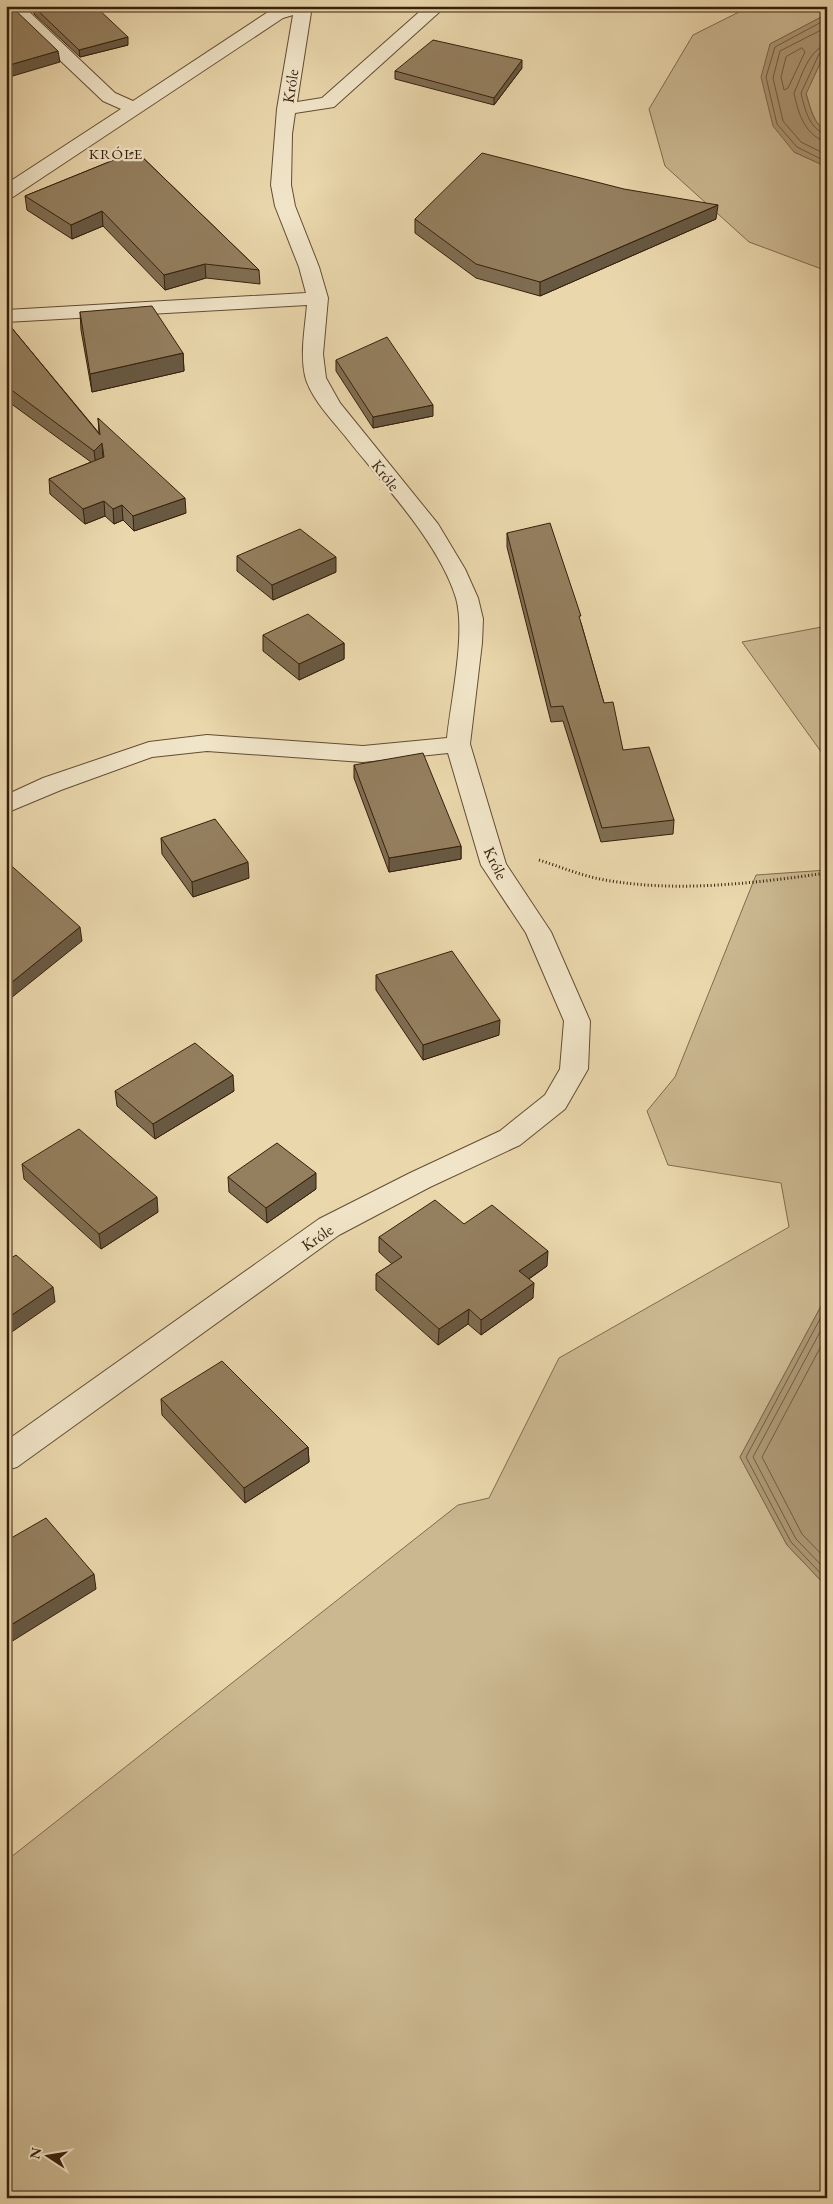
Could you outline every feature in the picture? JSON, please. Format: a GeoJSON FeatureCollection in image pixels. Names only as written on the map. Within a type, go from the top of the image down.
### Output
{"type":"FeatureCollection","features":[{"type":"Feature","properties":{"kind":"lane"},"geometry":{"type":"LineString","coordinates":[[13,6],[109,97],[135,109]]}},
{"type":"Feature","properties":{"kind":"lane"},"geometry":{"type":"LineString","coordinates":[[286,109],[328,102],[437,6]]}},
{"type":"Feature","properties":{"kind":"lane"},"geometry":{"type":"LineString","coordinates":[[6,193],[277,14],[303,7]]}},
{"type":"Feature","properties":{"kind":"lane","name":"Króle"},"geometry":{"type":"LineString","coordinates":[[6,1458],[329,1227],[420,1180],[510,1138],[555,1102],[574,1069],[577,1021],[538,932],[494,865],[458,744],[470,643],[471,619],[467,598],[454,569],[430,529],[331,405],[316,378],[313,354],[318,298],[309,267],[285,206],[281,185],[286,109],[303,7]]}},
{"type":"Feature","properties":{"kind":"lane"},"geometry":{"type":"LineString","coordinates":[[6,316],[318,298]]}},
{"type":"Feature","properties":{"kind":"lane"},"geometry":{"type":"LineString","coordinates":[[6,806],[52,784],[148,750],[206,743],[363,754],[458,744]]}},
{"type":"Feature","properties":{"kind":"path"},"geometry":{"type":"LineString","coordinates":[[488,848],[530,857],[604,880],[645,884],[720,885],[763,882],[827,873]]}},
{"type":"Feature","properties":{"kind":"shaded area"},"geometry":{"type":"Polygon","coordinates":[[[751,6],[827,6],[827,14],[770,44],[794,152],[827,167],[827,271],[749,242],[665,166],[649,109],[693,35],[751,6]]]}},
{"type":"Feature","properties":{"kind":"shaded area"},"geometry":{"type":"Polygon","coordinates":[[[827,55],[827,131],[815,120],[806,93],[823,57],[827,55]]]}},
{"type":"Feature","properties":{"kind":"shaded area"},"geometry":{"type":"Polygon","coordinates":[[[827,626],[827,760],[742,642],[827,626]]]}},
{"type":"Feature","properties":{"kind":"shaded area"},"geometry":{"type":"Polygon","coordinates":[[[827,870],[827,1295],[740,1457],[787,1545],[827,1587],[827,2198],[6,2198],[6,1861],[458,1505],[489,1498],[559,1358],[789,1227],[781,1183],[668,1165],[647,1111],[675,1077],[756,875],[827,870]]]}},
{"type":"Feature","properties":{"kind":"water"},"geometry":{"type":"Polygon","coordinates":[[[827,14],[827,55],[823,57],[806,94],[815,120],[827,131],[827,167],[794,152],[773,126],[761,77],[770,44],[827,14]]]}},
{"type":"Feature","properties":{"kind":"water"},"geometry":{"type":"Polygon","coordinates":[[[827,1295],[827,1587],[787,1545],[740,1457],[827,1295]]]}},
{"type":"Feature","properties":{"kind":"building"},"geometry":{"type":"Polygon","coordinates":[[[33,6],[95,6],[128,37],[79,50],[33,6]]]}},
{"type":"Feature","properties":{"kind":"building"},"geometry":{"type":"Polygon","coordinates":[[[12,7],[58,51],[6,66],[6,8],[12,7]]]}},
{"type":"Feature","properties":{"kind":"building"},"geometry":{"type":"Polygon","coordinates":[[[433,40],[522,60],[494,98],[395,71],[433,40]]]}},
{"type":"Feature","properties":{"kind":"building"},"geometry":{"type":"Polygon","coordinates":[[[136,151],[259,270],[205,264],[164,275],[102,211],[71,225],[25,196],[136,151]]]}},
{"type":"Feature","properties":{"kind":"building"},"geometry":{"type":"Polygon","coordinates":[[[482,153],[624,189],[718,205],[540,282],[476,264],[415,219],[482,153]]]}},
{"type":"Feature","properties":{"kind":"building"},"geometry":{"type":"Polygon","coordinates":[[[152,306],[183,353],[90,374],[80,312],[152,306]]]}},
{"type":"Feature","properties":{"kind":"building"},"geometry":{"type":"Polygon","coordinates":[[[6,321],[100,435],[98,418],[185,498],[133,516],[122,505],[113,509],[104,501],[83,509],[49,479],[104,457],[102,443],[94,451],[6,386],[6,321]]]}},
{"type":"Feature","properties":{"kind":"building"},"geometry":{"type":"Polygon","coordinates":[[[387,337],[433,405],[373,417],[336,360],[387,337]]]}},
{"type":"Feature","properties":{"kind":"building"},"geometry":{"type":"Polygon","coordinates":[[[550,523],[581,616],[579,616],[604,703],[613,702],[623,750],[649,747],[674,820],[602,828],[563,706],[551,707],[507,533],[550,523]]]}},
{"type":"Feature","properties":{"kind":"building"},"geometry":{"type":"Polygon","coordinates":[[[300,529],[336,557],[272,585],[237,556],[300,529]]]}},
{"type":"Feature","properties":{"kind":"building"},"geometry":{"type":"Polygon","coordinates":[[[308,614],[344,643],[299,664],[263,635],[308,614]]]}},
{"type":"Feature","properties":{"kind":"building"},"geometry":{"type":"Polygon","coordinates":[[[423,753],[461,846],[389,858],[354,765],[423,753]]]}},
{"type":"Feature","properties":{"kind":"building"},"geometry":{"type":"Polygon","coordinates":[[[215,819],[248,862],[192,882],[161,838],[215,819]]]}},
{"type":"Feature","properties":{"kind":"building"},"geometry":{"type":"Polygon","coordinates":[[[6,861],[80,927],[6,987],[6,861]]]}},
{"type":"Feature","properties":{"kind":"building"},"geometry":{"type":"Polygon","coordinates":[[[452,951],[500,1020],[423,1045],[376,975],[452,951]]]}},
{"type":"Feature","properties":{"kind":"building"},"geometry":{"type":"Polygon","coordinates":[[[195,1043],[233,1075],[153,1124],[115,1091],[195,1043]]]}},
{"type":"Feature","properties":{"kind":"building"},"geometry":{"type":"Polygon","coordinates":[[[79,1129],[157,1197],[99,1234],[22,1164],[79,1129]]]}},
{"type":"Feature","properties":{"kind":"building"},"geometry":{"type":"Polygon","coordinates":[[[277,1143],[316,1173],[266,1208],[228,1177],[277,1143]]]}},
{"type":"Feature","properties":{"kind":"building"},"geometry":{"type":"Polygon","coordinates":[[[435,1200],[464,1224],[492,1205],[548,1251],[519,1271],[534,1283],[481,1320],[469,1309],[439,1329],[376,1274],[402,1257],[379,1237],[435,1200]]]}},
{"type":"Feature","properties":{"kind":"building"},"geometry":{"type":"Polygon","coordinates":[[[6,1254],[11,1258],[16,1255],[53,1287],[6,1319],[6,1254]]]}},
{"type":"Feature","properties":{"kind":"building"},"geometry":{"type":"Polygon","coordinates":[[[222,1361],[308,1447],[244,1488],[161,1399],[222,1361]]]}},
{"type":"Feature","properties":{"kind":"building"},"geometry":{"type":"Polygon","coordinates":[[[46,1518],[94,1574],[6,1628],[6,1541],[46,1518]]]}},
{"type":"Feature","properties":{"kind":"district","name":"KRÓLE"},"geometry":{"type":"Point","coordinates":[116,154]}}]}
